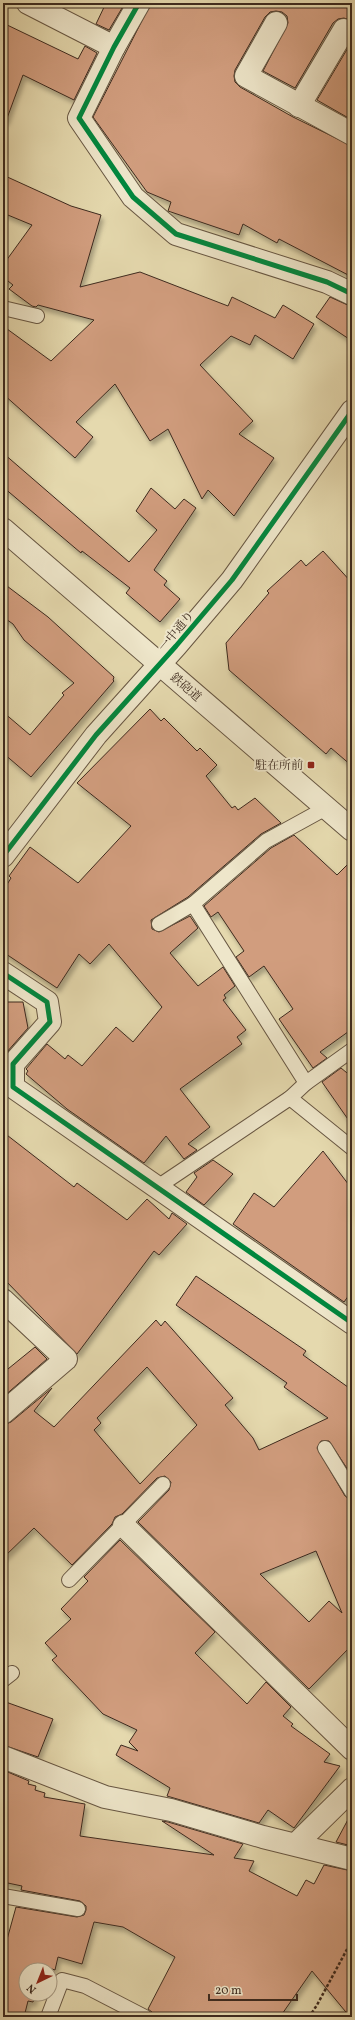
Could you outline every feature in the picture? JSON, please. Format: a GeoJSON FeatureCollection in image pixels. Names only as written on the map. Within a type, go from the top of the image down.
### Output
{"type":"FeatureCollection","features":[{"type":"Feature","properties":{"kind":"street"},"geometry":{"type":"LineString","coordinates":[[28,3],[114,47]]}},
{"type":"Feature","properties":{"kind":"street"},"geometry":{"type":"LineString","coordinates":[[139,3],[114,47],[79,118],[133,197],[176,234],[327,282],[352,294]]}},
{"type":"Feature","properties":{"kind":"street"},"geometry":{"type":"LineString","coordinates":[[276,23],[246,76],[352,134]]}},
{"type":"Feature","properties":{"kind":"street"},"geometry":{"type":"LineString","coordinates":[[299,106],[344,30]]}},
{"type":"Feature","properties":{"kind":"street","name":"一中通り"},"geometry":{"type":"LineString","coordinates":[[3,855],[96,735],[160,665],[232,580],[352,411]]}},
{"type":"Feature","properties":{"kind":"street","name":"鉄砲道"},"geometry":{"type":"LineString","coordinates":[[3,529],[352,830]]}},
{"type":"Feature","properties":{"kind":"street"},"geometry":{"type":"LineString","coordinates":[[3,974],[47,1002],[50,1022],[14,1064],[13,1087],[352,1323]]}},
{"type":"Feature","properties":{"kind":"street"},"geometry":{"type":"LineString","coordinates":[[3,1300],[66,1359],[3,1413]]}},
{"type":"Feature","properties":{"kind":"street"},"geometry":{"type":"LineString","coordinates":[[124,1526],[352,1749]]}},
{"type":"Feature","properties":{"kind":"street"},"geometry":{"type":"LineString","coordinates":[[3,1757],[105,1797],[171,1810],[352,1859]]}},
{"type":"Feature","properties":{"kind":"street"},"geometry":{"type":"LineString","coordinates":[[296,1844],[352,1789]]}},
{"type":"Feature","properties":{"kind":"lane"},"geometry":{"type":"LineString","coordinates":[[3,308],[37,316]]}},
{"type":"Feature","properties":{"kind":"lane"},"geometry":{"type":"LineString","coordinates":[[159,924],[193,904],[266,841],[326,808]]}},
{"type":"Feature","properties":{"kind":"lane"},"geometry":{"type":"LineString","coordinates":[[193,904],[306,1083]]}},
{"type":"Feature","properties":{"kind":"lane"},"geometry":{"type":"LineString","coordinates":[[156,1188],[290,1098],[306,1083],[352,1050]]}},
{"type":"Feature","properties":{"kind":"lane"},"geometry":{"type":"LineString","coordinates":[[290,1098],[352,1148]]}},
{"type":"Feature","properties":{"kind":"lane"},"geometry":{"type":"LineString","coordinates":[[325,1448],[352,1492]]}},
{"type":"Feature","properties":{"kind":"lane"},"geometry":{"type":"LineString","coordinates":[[69,1580],[124,1526],[163,1484]]}},
{"type":"Feature","properties":{"kind":"lane"},"geometry":{"type":"LineString","coordinates":[[3,1896],[78,1909]]}},
{"type":"Feature","properties":{"kind":"lane"},"geometry":{"type":"LineString","coordinates":[[48,2017],[62,1980],[85,1986],[145,2017]]}},
{"type":"Feature","properties":{"kind":"path"},"geometry":{"type":"LineString","coordinates":[[309,2017],[352,1940]]}},
{"type":"Feature","properties":{"kind":"building"},"geometry":{"type":"Polygon","coordinates":[[[106,3],[125,3],[109,30],[96,24],[106,3]]]}},
{"type":"Feature","properties":{"kind":"building"},"geometry":{"type":"Polygon","coordinates":[[[151,3],[352,3],[352,21],[344,18],[338,19],[333,23],[295,88],[263,71],[288,23],[287,16],[282,12],[270,12],[265,17],[235,70],[234,76],[235,82],[240,87],[293,117],[352,146],[352,277],[279,239],[277,243],[243,224],[239,235],[168,211],[171,202],[147,192],[93,117],[151,3]]]}},
{"type":"Feature","properties":{"kind":"building"},"geometry":{"type":"Polygon","coordinates":[[[3,23],[78,59],[85,46],[97,53],[74,100],[23,75],[6,121],[3,121],[3,23]]]}},
{"type":"Feature","properties":{"kind":"building"},"geometry":{"type":"Polygon","coordinates":[[[352,41],[352,120],[317,100],[352,41]]]}},
{"type":"Feature","properties":{"kind":"building"},"geometry":{"type":"Polygon","coordinates":[[[3,175],[71,206],[101,215],[80,287],[140,272],[228,306],[232,297],[275,318],[283,305],[314,324],[293,359],[255,335],[250,345],[231,336],[200,365],[253,421],[239,434],[274,458],[234,516],[208,490],[202,499],[168,429],[150,441],[115,384],[76,422],[93,437],[75,458],[3,394],[3,326],[51,361],[94,320],[38,305],[36,307],[32,306],[9,289],[13,285],[3,277],[3,265],[32,225],[3,213],[3,175]]]}},
{"type":"Feature","properties":{"kind":"building"},"geometry":{"type":"Polygon","coordinates":[[[330,297],[352,307],[352,341],[316,317],[330,297]]]}},
{"type":"Feature","properties":{"kind":"building"},"geometry":{"type":"Polygon","coordinates":[[[3,453],[129,562],[157,530],[136,511],[151,488],[175,509],[184,499],[196,508],[154,570],[167,581],[164,585],[180,599],[160,622],[126,593],[130,588],[82,551],[81,553],[3,487],[3,453]]]}},
{"type":"Feature","properties":{"kind":"building"},"geometry":{"type":"Polygon","coordinates":[[[323,551],[352,583],[352,766],[331,748],[326,754],[229,670],[226,643],[269,593],[267,591],[301,560],[306,566],[323,551]]]}},
{"type":"Feature","properties":{"kind":"building"},"geometry":{"type":"Polygon","coordinates":[[[3,583],[48,617],[114,677],[114,681],[31,777],[3,753],[3,712],[30,735],[64,695],[62,693],[74,683],[24,640],[13,624],[3,617],[3,583]]]}},
{"type":"Feature","properties":{"kind":"building"},"geometry":{"type":"Polygon","coordinates":[[[150,709],[161,721],[164,718],[197,751],[200,748],[217,765],[206,776],[232,808],[235,806],[238,810],[255,798],[281,823],[261,834],[188,897],[151,920],[152,929],[159,932],[190,916],[198,928],[170,953],[198,986],[223,967],[235,986],[224,995],[226,998],[223,1000],[246,1030],[237,1037],[242,1044],[180,1089],[210,1127],[188,1144],[197,1150],[184,1159],[166,1136],[144,1163],[67,1109],[26,1074],[28,1071],[26,1069],[47,1044],[65,1059],[68,1055],[82,1066],[116,1027],[133,1042],[162,1007],[109,944],[90,964],[79,954],[57,988],[3,952],[3,891],[11,878],[9,876],[30,847],[78,883],[131,826],[77,783],[150,709]]]}},
{"type":"Feature","properties":{"kind":"building"},"geometry":{"type":"Polygon","coordinates":[[[294,835],[337,875],[352,860],[352,1029],[320,1052],[327,1058],[313,1068],[279,1019],[293,1009],[264,966],[249,977],[236,957],[244,951],[218,912],[211,917],[204,906],[271,848],[294,835]]]}},
{"type":"Feature","properties":{"kind":"building"},"geometry":{"type":"Polygon","coordinates":[[[3,1002],[23,1002],[28,1028],[6,1053],[3,1051],[3,1002]]]}},
{"type":"Feature","properties":{"kind":"building"},"geometry":{"type":"Polygon","coordinates":[[[341,1068],[352,1077],[352,1125],[322,1082],[341,1068]]]}},
{"type":"Feature","properties":{"kind":"building"},"geometry":{"type":"Polygon","coordinates":[[[3,1132],[74,1187],[77,1183],[127,1220],[147,1199],[169,1219],[172,1213],[187,1224],[159,1255],[154,1251],[77,1354],[3,1278],[3,1132]]]}},
{"type":"Feature","properties":{"kind":"building"},"geometry":{"type":"Polygon","coordinates":[[[323,1151],[352,1189],[352,1291],[344,1302],[233,1224],[254,1193],[274,1207],[323,1151]]]}},
{"type":"Feature","properties":{"kind":"building"},"geometry":{"type":"Polygon","coordinates":[[[213,1160],[233,1174],[204,1205],[186,1192],[197,1177],[194,1173],[213,1160]]]}},
{"type":"Feature","properties":{"kind":"building"},"geometry":{"type":"Polygon","coordinates":[[[196,1276],[306,1351],[303,1355],[352,1390],[352,1476],[329,1441],[321,1441],[317,1448],[345,1496],[352,1500],[352,1645],[309,1689],[138,1522],[169,1490],[171,1482],[165,1476],[157,1478],[122,1514],[115,1517],[112,1524],[72,1565],[34,1528],[3,1558],[3,1425],[11,1422],[52,1388],[34,1411],[54,1427],[156,1320],[161,1326],[165,1321],[233,1398],[225,1405],[253,1438],[259,1450],[328,1418],[284,1387],[287,1383],[176,1305],[196,1276]],[[147,1367],[97,1418],[101,1423],[94,1430],[140,1484],[197,1425],[147,1367]],[[316,1551],[260,1574],[309,1622],[329,1601],[342,1613],[316,1551]]]}},
{"type":"Feature","properties":{"kind":"building"},"geometry":{"type":"Polygon","coordinates":[[[35,1347],[47,1359],[3,1397],[3,1373],[35,1347]]]}},
{"type":"Feature","properties":{"kind":"building"},"geometry":{"type":"Polygon","coordinates":[[[120,1540],[215,1632],[195,1653],[247,1704],[266,1682],[291,1707],[283,1716],[293,1724],[291,1726],[330,1754],[324,1762],[340,1766],[294,1828],[268,1810],[259,1823],[167,1796],[170,1788],[116,1755],[121,1745],[138,1751],[129,1742],[137,1730],[103,1714],[52,1660],[57,1656],[45,1643],[71,1619],[61,1609],[88,1581],[84,1577],[120,1540]]]}},
{"type":"Feature","properties":{"kind":"building"},"geometry":{"type":"Polygon","coordinates":[[[3,1701],[53,1719],[38,1757],[3,1745],[3,1701]]]}},
{"type":"Feature","properties":{"kind":"building"},"geometry":{"type":"Polygon","coordinates":[[[3,1770],[29,1781],[28,1784],[36,1786],[35,1790],[45,1793],[44,1797],[85,1804],[80,1836],[214,1855],[162,1821],[168,1822],[243,1844],[234,1858],[254,1861],[249,1871],[297,1896],[306,1880],[314,1884],[324,1865],[352,1871],[352,2017],[350,2017],[312,1971],[280,2017],[153,2017],[152,2012],[148,2009],[175,1957],[123,1927],[94,1922],[82,1964],[58,1957],[57,1962],[18,1962],[18,2002],[28,2002],[24,2017],[3,2011],[3,1954],[16,1907],[77,1917],[84,1915],[86,1906],[80,1901],[21,1890],[22,1886],[3,1882],[3,1770]]]}},
{"type":"Feature","properties":{"kind":"building"},"geometry":{"type":"Polygon","coordinates":[[[352,1812],[352,1846],[336,1842],[352,1812]]]}},
{"type":"Feature","properties":{"kind":"cycle path"},"geometry":{"type":"LineString","coordinates":[[139,3],[114,47],[79,118],[133,197],[176,234],[327,282],[352,294]]}},
{"type":"Feature","properties":{"kind":"cycle path"},"geometry":{"type":"LineString","coordinates":[[3,856],[96,735],[176,646],[232,580],[352,411]]}},
{"type":"Feature","properties":{"kind":"cycle path"},"geometry":{"type":"LineString","coordinates":[[3,973],[47,1002],[50,1022],[13,1064],[13,1087],[352,1323]]}},
{"type":"Feature","properties":{"kind":"place","name":"駐在所前"},"geometry":{"type":"Point","coordinates":[311,765]}}]}
